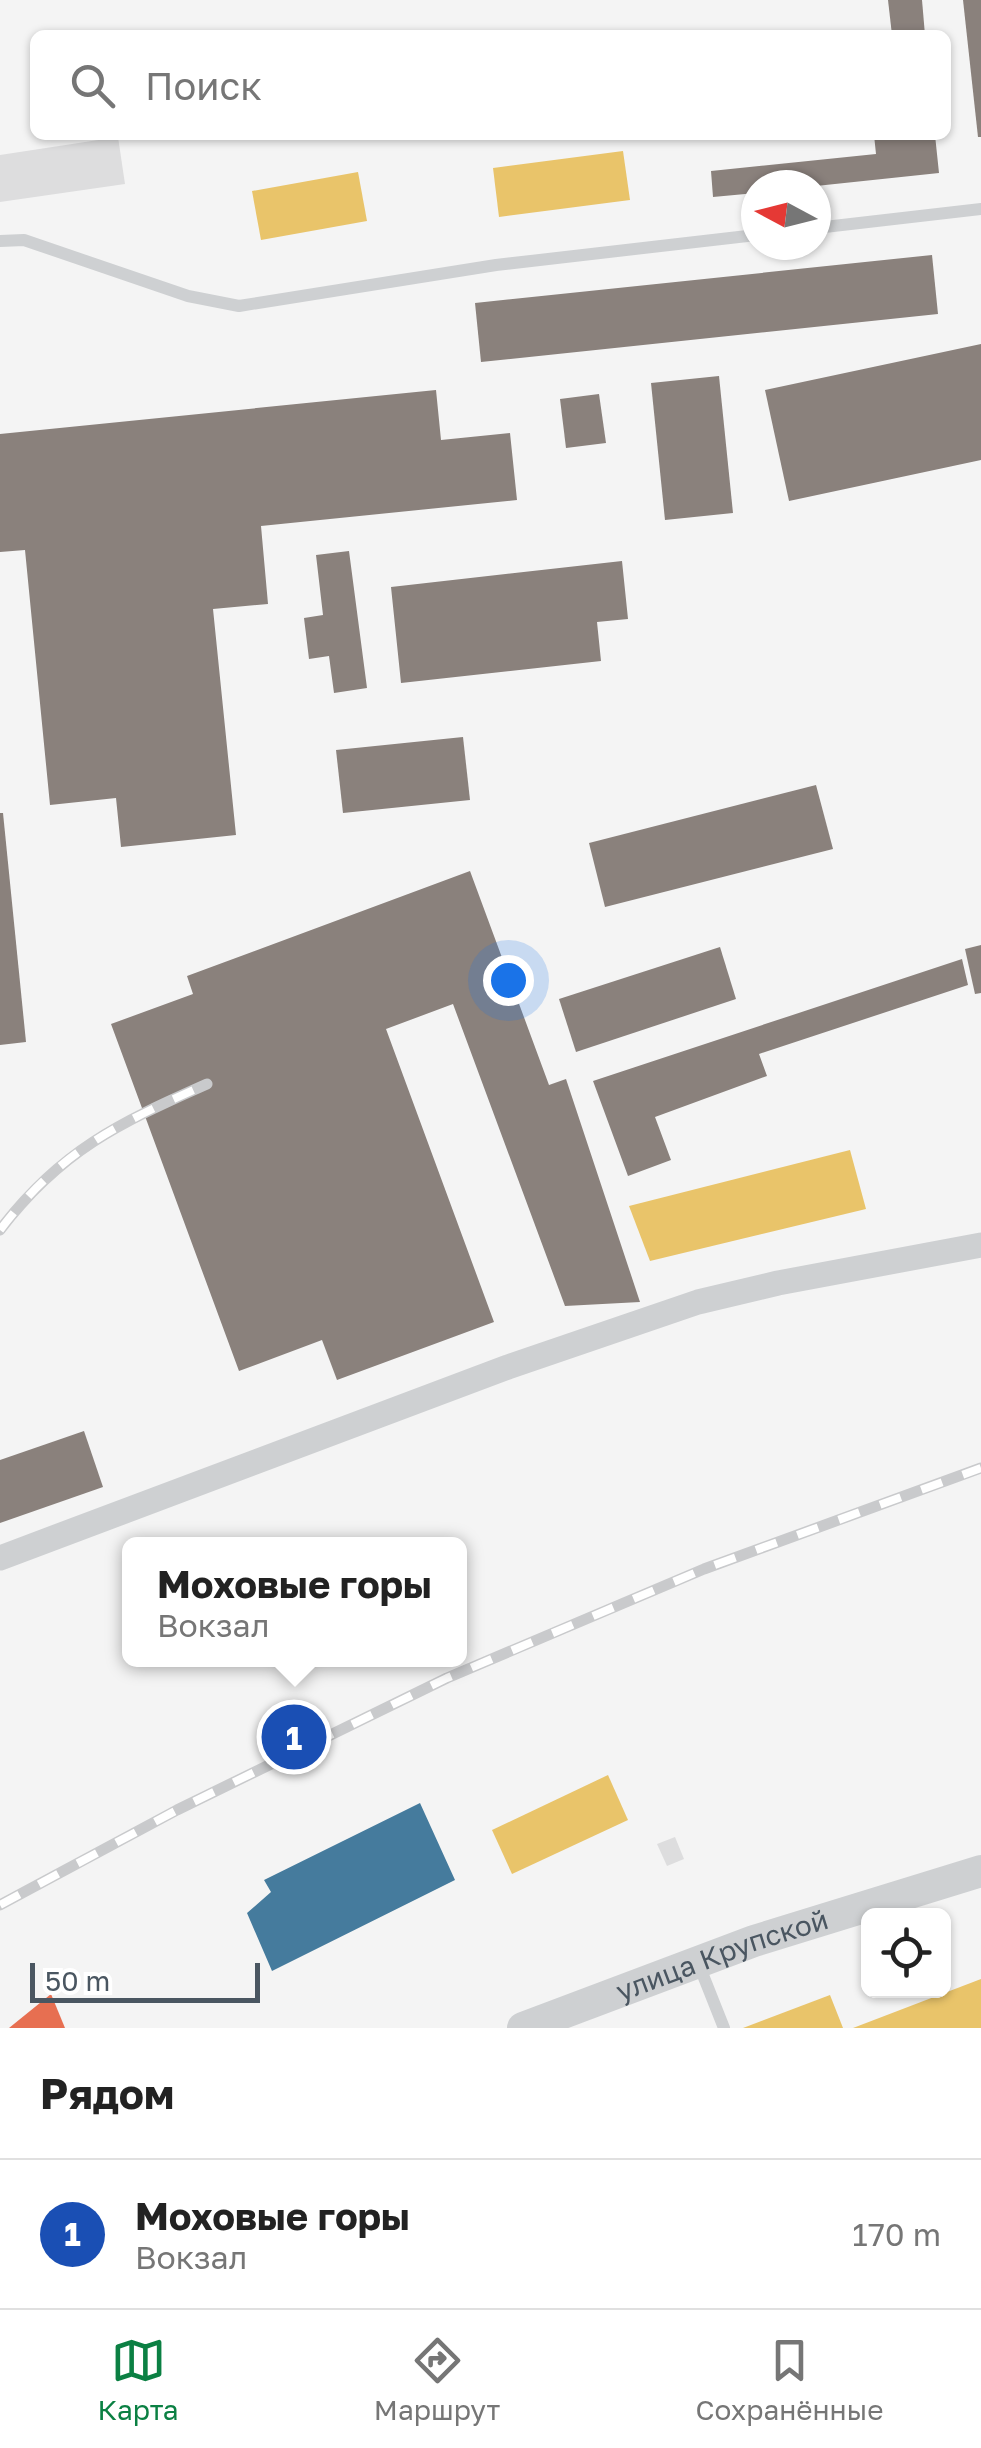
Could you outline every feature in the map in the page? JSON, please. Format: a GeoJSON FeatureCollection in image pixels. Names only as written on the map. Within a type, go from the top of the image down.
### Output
{"type":"FeatureCollection","features":[{"type":"Feature","properties":{"kind":"street"},"geometry":{"type":"LineString","coordinates":[[0,1558],[508,1366],[698,1302],[981,1245]]}},
{"type":"Feature","properties":{"kind":"street","name":"улица Крупской"},"geometry":{"type":"LineString","coordinates":[[544,2024],[754,1941],[981,1870]]}},
{"type":"Feature","properties":{"kind":"lane"},"geometry":{"type":"LineString","coordinates":[[831,226],[981,209]]}},
{"type":"Feature","properties":{"kind":"lane"},"geometry":{"type":"LineString","coordinates":[[0,241],[24,240],[188,296],[239,306],[496,265],[741,237]]}},
{"type":"Feature","properties":{"kind":"lane"},"geometry":{"type":"LineString","coordinates":[[698,1962],[724,2028]]}},
{"type":"Feature","properties":{"kind":"building: Жильё"},"geometry":{"type":"Polygon","coordinates":[[[623,151],[630,200],[499,217],[493,168],[623,151]]]}},
{"type":"Feature","properties":{"kind":"building: Жильё"},"geometry":{"type":"Polygon","coordinates":[[[358,172],[367,221],[261,240],[252,191],[358,172]]]}},
{"type":"Feature","properties":{"kind":"building: Жильё"},"geometry":{"type":"Polygon","coordinates":[[[850,1150],[866,1209],[650,1261],[629,1206],[850,1150]]]}},
{"type":"Feature","properties":{"kind":"building: Жильё"},"geometry":{"type":"Polygon","coordinates":[[[608,1775],[628,1820],[512,1874],[492,1830],[608,1775]]]}},
{"type":"Feature","properties":{"kind":"building: Жильё"},"geometry":{"type":"Polygon","coordinates":[[[981,1979],[981,2028],[853,2028],[931,1998],[951,1998],[951,1990],[981,1979]]]}},
{"type":"Feature","properties":{"kind":"building: Жильё"},"geometry":{"type":"Polygon","coordinates":[[[830,1995],[843,2028],[743,2028],[830,1995]]]}},
{"type":"Feature","properties":{"kind":"building: Торговля"},"geometry":{"type":"Polygon","coordinates":[[[51,1994],[65,2028],[9,2028],[51,1994]]]}},
{"type":"Feature","properties":{"kind":"building: Учреждения"},"geometry":{"type":"Polygon","coordinates":[[[420,1803],[455,1880],[272,1971],[247,1913],[271,1892],[264,1880],[420,1803]]]}},
{"type":"Feature","properties":{"kind":"building: Промзона"},"geometry":{"type":"Polygon","coordinates":[[[888,0],[922,0],[925,30],[891,30],[888,0]]]}},
{"type":"Feature","properties":{"kind":"building: Промзона"},"geometry":{"type":"Polygon","coordinates":[[[963,0],[981,0],[981,137],[978,137],[963,0]]]}},
{"type":"Feature","properties":{"kind":"building: Промзона"},"geometry":{"type":"Polygon","coordinates":[[[875,140],[936,140],[939,173],[831,184],[831,170],[741,170],[741,194],[713,197],[711,171],[876,154],[875,140]]]}},
{"type":"Feature","properties":{"kind":"building: Промзона"},"geometry":{"type":"Polygon","coordinates":[[[932,255],[938,314],[481,362],[475,303],[932,255]]]}},
{"type":"Feature","properties":{"kind":"building: Промзона"},"geometry":{"type":"Polygon","coordinates":[[[981,344],[981,460],[789,501],[765,390],[981,344]]]}},
{"type":"Feature","properties":{"kind":"building: Промзона"},"geometry":{"type":"Polygon","coordinates":[[[719,376],[733,513],[665,520],[651,383],[719,376]]]}},
{"type":"Feature","properties":{"kind":"building: Промзона"},"geometry":{"type":"Polygon","coordinates":[[[436,390],[441,440],[510,433],[517,500],[261,526],[268,604],[213,609],[236,835],[121,847],[116,798],[50,805],[25,550],[0,552],[0,434],[436,390]]]}},
{"type":"Feature","properties":{"kind":"building: Промзона"},"geometry":{"type":"Polygon","coordinates":[[[599,394],[606,443],[566,448],[560,399],[599,394]]]}},
{"type":"Feature","properties":{"kind":"building: Промзона"},"geometry":{"type":"Polygon","coordinates":[[[349,551],[367,688],[334,693],[329,656],[309,659],[304,618],[323,615],[316,555],[349,551]]]}},
{"type":"Feature","properties":{"kind":"building: Промзона"},"geometry":{"type":"Polygon","coordinates":[[[622,561],[628,619],[597,622],[601,661],[401,683],[391,587],[622,561]]]}},
{"type":"Feature","properties":{"kind":"building: Промзона"},"geometry":{"type":"Polygon","coordinates":[[[463,737],[470,800],[343,813],[336,750],[463,737]]]}},
{"type":"Feature","properties":{"kind":"building: Промзона"},"geometry":{"type":"Polygon","coordinates":[[[816,785],[833,849],[605,907],[589,843],[816,785]]]}},
{"type":"Feature","properties":{"kind":"building: Промзона"},"geometry":{"type":"Polygon","coordinates":[[[0,813],[26,1042],[0,1045],[0,813]]]}},
{"type":"Feature","properties":{"kind":"building: Промзона"},"geometry":{"type":"Polygon","coordinates":[[[470,871],[549,1085],[566,1079],[640,1302],[565,1306],[453,1004],[386,1029],[494,1322],[337,1380],[322,1340],[239,1371],[111,1024],[193,994],[187,976],[470,871]]]}},
{"type":"Feature","properties":{"kind":"building: Промзона"},"geometry":{"type":"Polygon","coordinates":[[[981,945],[981,993],[975,994],[965,949],[981,945]]]}},
{"type":"Feature","properties":{"kind":"building: Промзона"},"geometry":{"type":"Polygon","coordinates":[[[720,947],[736,999],[576,1052],[559,999],[720,947]]]}},
{"type":"Feature","properties":{"kind":"building: Промзона"},"geometry":{"type":"Polygon","coordinates":[[[962,959],[968,985],[759,1054],[767,1076],[655,1117],[671,1160],[628,1176],[593,1081],[962,959]]]}},
{"type":"Feature","properties":{"kind":"building: Промзона"},"geometry":{"type":"Polygon","coordinates":[[[84,1431],[103,1487],[0,1523],[0,1460],[84,1431]]]}},
{"type":"Feature","properties":{"kind":"building: Прочее"},"geometry":{"type":"Polygon","coordinates":[[[118,140],[125,184],[0,202],[0,155],[118,140]]]}},
{"type":"Feature","properties":{"kind":"building: Прочее"},"geometry":{"type":"Polygon","coordinates":[[[675,1837],[684,1859],[667,1866],[657,1844],[675,1837]]]}},
{"type":"Feature","properties":{"kind":"railway"},"geometry":{"type":"LineString","coordinates":[[0,1230],[45,1179],[93,1142],[207,1084]]}},
{"type":"Feature","properties":{"kind":"railway"},"geometry":{"type":"LineString","coordinates":[[0,1905],[177,1810],[447,1678],[704,1569],[981,1468]]}},
{"type":"Feature","properties":{"kind":"place","name":"Моховые горы"},"geometry":{"type":"Point","coordinates":[294,1737]}}]}
